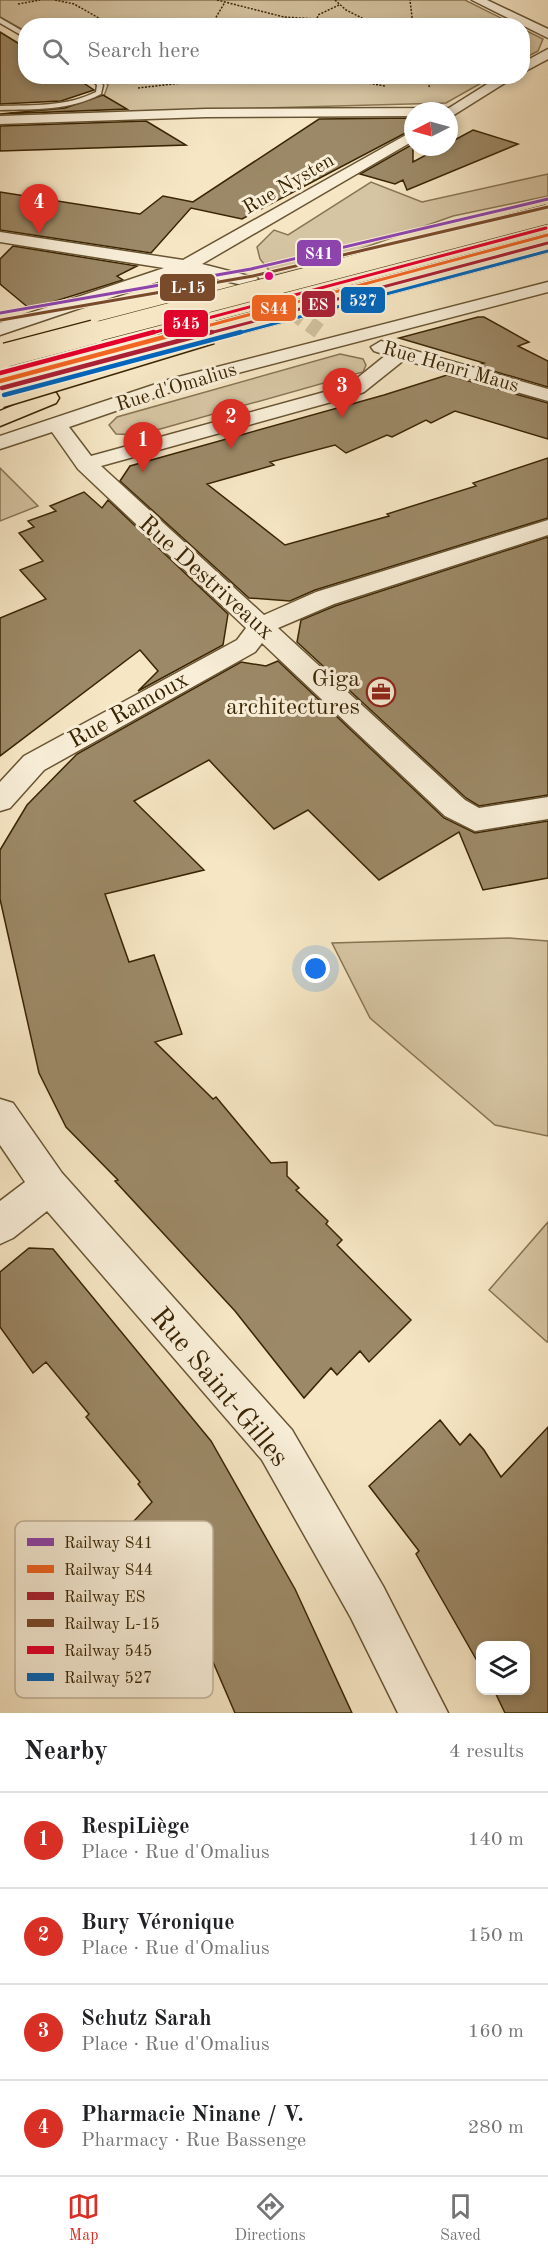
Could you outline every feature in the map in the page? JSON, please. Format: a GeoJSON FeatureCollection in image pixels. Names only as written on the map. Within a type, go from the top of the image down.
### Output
{"type":"FeatureCollection","features":[{"type":"Feature","properties":{"kind":"highway"},"geometry":{"type":"LineString","coordinates":[[2,357],[548,214]]}},
{"type":"Feature","properties":{"kind":"highway"},"geometry":{"type":"LineString","coordinates":[[0,377],[62,357],[186,323],[548,230]]}},
{"type":"Feature","properties":{"kind":"highway"},"geometry":{"type":"LineString","coordinates":[[0,396],[177,340],[548,243]]}},
{"type":"Feature","properties":{"kind":"highway"},"geometry":{"type":"LineString","coordinates":[[0,411],[202,353],[548,261]]}},
{"type":"Feature","properties":{"kind":"highway"},"geometry":{"type":"LineString","coordinates":[[0,419],[48,398]]}},
{"type":"Feature","properties":{"kind":"street"},"geometry":{"type":"LineString","coordinates":[[478,0],[515,18]]}},
{"type":"Feature","properties":{"kind":"street"},"geometry":{"type":"LineString","coordinates":[[530,25],[548,34]]}},
{"type":"Feature","properties":{"kind":"street"},"geometry":{"type":"LineString","coordinates":[[530,64],[548,53]]}},
{"type":"Feature","properties":{"kind":"street"},"geometry":{"type":"LineString","coordinates":[[458,107],[496,84]]}},
{"type":"Feature","properties":{"kind":"street"},"geometry":{"type":"LineString","coordinates":[[0,120],[43,112],[404,112]]}},
{"type":"Feature","properties":{"kind":"street","name":"Rue Nysten"},"geometry":{"type":"LineString","coordinates":[[0,329],[184,267],[404,140]]}},
{"type":"Feature","properties":{"kind":"street"},"geometry":{"type":"LineString","coordinates":[[0,237],[184,267],[250,281],[246,269],[214,250]]}},
{"type":"Feature","properties":{"kind":"street","name":"Rue d'Omalius"},"geometry":{"type":"LineString","coordinates":[[0,443],[181,382],[336,337],[548,287]]}},
{"type":"Feature","properties":{"kind":"street","name":"Rue Henri Maus"},"geometry":{"type":"LineString","coordinates":[[336,337],[548,395]]}},
{"type":"Feature","properties":{"kind":"street"},"geometry":{"type":"LineString","coordinates":[[86,464],[346,392],[357,388],[400,353]]}},
{"type":"Feature","properties":{"kind":"street","name":"Rue Destriveaux"},"geometry":{"type":"LineString","coordinates":[[56,423],[86,464],[455,808],[475,820],[548,808]]}},
{"type":"Feature","properties":{"kind":"street"},"geometry":{"type":"LineString","coordinates":[[261,626],[325,598],[548,527]]}},
{"type":"Feature","properties":{"kind":"street","name":"Rue Ramoux"},"geometry":{"type":"LineString","coordinates":[[0,800],[33,763],[246,646],[261,626]]}},
{"type":"Feature","properties":{"kind":"street","name":"Rue Saint-Gilles"},"geometry":{"type":"LineString","coordinates":[[0,1115],[49,1186],[277,1445],[367,1602],[424,1713]]}},
{"type":"Feature","properties":{"kind":"street"},"geometry":{"type":"LineString","coordinates":[[0,1225],[49,1186]]}},
{"type":"Feature","properties":{"kind":"lane"},"geometry":{"type":"LineString","coordinates":[[0,20],[18,31]]}},
{"type":"Feature","properties":{"kind":"lane"},"geometry":{"type":"LineString","coordinates":[[0,108],[43,112],[89,99],[99,93],[99,84]]}},
{"type":"Feature","properties":{"kind":"path"},"geometry":{"type":"LineString","coordinates":[[56,0],[74,4],[99,18]]}},
{"type":"Feature","properties":{"kind":"path"},"geometry":{"type":"LineString","coordinates":[[217,0],[284,17],[300,18]]}},
{"type":"Feature","properties":{"kind":"path"},"geometry":{"type":"LineString","coordinates":[[335,0],[339,5],[363,18]]}},
{"type":"Feature","properties":{"kind":"path"},"geometry":{"type":"LineString","coordinates":[[410,0],[411,18]]}},
{"type":"Feature","properties":{"kind":"path"},"geometry":{"type":"LineString","coordinates":[[215,18],[225,2]]}},
{"type":"Feature","properties":{"kind":"path"},"geometry":{"type":"LineString","coordinates":[[317,18],[318,15],[339,5]]}},
{"type":"Feature","properties":{"kind":"path"},"geometry":{"type":"LineString","coordinates":[[99,93],[174,84]]}},
{"type":"Feature","properties":{"kind":"shaded area"},"geometry":{"type":"Polygon","coordinates":[[[0,0],[465,0],[501,18],[18,18],[18,27],[0,17],[0,0]]]}},
{"type":"Feature","properties":{"kind":"shaded area"},"geometry":{"type":"Polygon","coordinates":[[[530,32],[543,39],[538,51],[530,55],[530,32]]]}},
{"type":"Feature","properties":{"kind":"shaded area"},"geometry":{"type":"Polygon","coordinates":[[[107,84],[480,84],[448,102],[47,114],[48,108],[67,106],[104,96],[107,84]]]}},
{"type":"Feature","properties":{"kind":"shaded area"},"geometry":{"type":"Polygon","coordinates":[[[548,174],[548,196],[453,216],[276,279],[260,259],[257,247],[274,230],[288,235],[371,182],[422,202],[548,174]]]}},
{"type":"Feature","properties":{"kind":"shaded area"},"geometry":{"type":"Polygon","coordinates":[[[340,354],[363,359],[366,365],[363,372],[139,435],[116,434],[109,425],[117,417],[340,354]]]}},
{"type":"Feature","properties":{"kind":"shaded area"},"geometry":{"type":"Polygon","coordinates":[[[0,468],[38,506],[0,521],[0,468]]]}},
{"type":"Feature","properties":{"kind":"shaded area"},"geometry":{"type":"Polygon","coordinates":[[[509,938],[548,941],[548,1136],[495,1125],[370,1018],[332,943],[509,938]]]}},
{"type":"Feature","properties":{"kind":"shaded area"},"geometry":{"type":"Polygon","coordinates":[[[548,1222],[548,1342],[547,1342],[489,1290],[548,1222]]]}},
{"type":"Feature","properties":{"kind":"building"},"geometry":{"type":"Polygon","coordinates":[[[0,32],[18,43],[18,84],[85,84],[94,90],[61,101],[0,104],[0,32]]]}},
{"type":"Feature","properties":{"kind":"building"},"geometry":{"type":"Polygon","coordinates":[[[103,95],[127,109],[0,114],[65,108],[103,95]]]}},
{"type":"Feature","properties":{"kind":"building"},"geometry":{"type":"Polygon","coordinates":[[[404,118],[404,134],[242,219],[191,208],[151,253],[0,230],[0,192],[140,214],[163,196],[193,202],[319,119],[404,118]]]}},
{"type":"Feature","properties":{"kind":"building"},"geometry":{"type":"Polygon","coordinates":[[[146,121],[186,145],[0,151],[0,126],[146,121]]]}},
{"type":"Feature","properties":{"kind":"building"},"geometry":{"type":"Polygon","coordinates":[[[473,130],[518,144],[407,190],[403,180],[395,184],[360,174],[404,149],[404,156],[413,156],[413,162],[424,156],[458,156],[458,138],[473,130]]]}},
{"type":"Feature","properties":{"kind":"building"},"geometry":{"type":"Polygon","coordinates":[[[13,246],[137,266],[117,276],[123,280],[30,309],[0,284],[0,259],[13,246]]]}},
{"type":"Feature","properties":{"kind":"building"},"geometry":{"type":"Polygon","coordinates":[[[484,317],[529,342],[518,346],[548,361],[548,387],[476,366],[484,363],[399,338],[484,317]]]}},
{"type":"Feature","properties":{"kind":"building"},"geometry":{"type":"Polygon","coordinates":[[[447,375],[548,403],[548,439],[455,411],[431,423],[426,420],[392,437],[387,435],[346,453],[335,445],[270,462],[274,465],[207,484],[285,545],[389,516],[387,514],[476,486],[473,483],[548,458],[548,518],[315,590],[290,601],[249,598],[120,481],[130,466],[384,395],[447,375]]]}},
{"type":"Feature","properties":{"kind":"building"},"geometry":{"type":"Polygon","coordinates":[[[84,492],[102,508],[108,500],[228,614],[223,645],[138,691],[158,671],[140,650],[0,756],[0,618],[46,599],[20,570],[43,561],[19,533],[34,527],[28,521],[56,511],[50,506],[84,492]]]}},
{"type":"Feature","properties":{"kind":"building"},"geometry":{"type":"Polygon","coordinates":[[[548,537],[548,795],[479,806],[466,798],[297,642],[301,620],[335,606],[548,537]]]}},
{"type":"Feature","properties":{"kind":"building"},"geometry":{"type":"Polygon","coordinates":[[[278,661],[444,818],[475,833],[548,821],[548,878],[483,890],[459,832],[379,880],[308,810],[274,829],[209,760],[134,801],[204,870],[105,894],[129,962],[154,955],[182,1034],[155,1042],[213,1099],[216,1097],[271,1163],[287,1162],[287,1176],[299,1188],[296,1190],[328,1221],[326,1224],[342,1240],[337,1245],[411,1320],[369,1362],[360,1351],[337,1375],[331,1368],[304,1398],[235,1311],[115,1181],[118,1180],[66,1127],[39,1073],[0,899],[0,850],[27,805],[77,754],[241,662],[266,666],[278,661]]]}},
{"type":"Feature","properties":{"kind":"building"},"geometry":{"type":"Polygon","coordinates":[[[29,1248],[53,1249],[211,1441],[295,1589],[352,1713],[235,1713],[213,1662],[213,1521],[134,1521],[152,1502],[138,1484],[140,1482],[86,1417],[89,1414],[46,1362],[33,1373],[0,1327],[0,1272],[29,1248]]]}},
{"type":"Feature","properties":{"kind":"building"},"geometry":{"type":"Polygon","coordinates":[[[440,1420],[460,1445],[470,1434],[484,1450],[501,1477],[548,1427],[548,1713],[505,1713],[496,1695],[530,1695],[530,1641],[476,1641],[476,1659],[416,1554],[419,1551],[369,1486],[440,1420]]]}},
{"type":"Feature","properties":{"kind":"tunnel"},"geometry":{"type":"LineString","coordinates":[[251,282],[319,331]]}},
{"type":"Feature","properties":{"kind":"rail line","name":"S41"},"geometry":{"type":"LineString","coordinates":[[0,313],[251,269],[548,199]]}},
{"type":"Feature","properties":{"kind":"rail line","name":"L-15"},"geometry":{"type":"LineString","coordinates":[[1,320],[253,276],[548,207]]}},
{"type":"Feature","properties":{"kind":"rail line","name":"545"},"geometry":{"type":"LineString","coordinates":[[0,373],[546,228]]}},
{"type":"Feature","properties":{"kind":"rail line","name":"S44"},"geometry":{"type":"LineString","coordinates":[[0,381],[548,235]]}},
{"type":"Feature","properties":{"kind":"rail line","name":"ES"},"geometry":{"type":"LineString","coordinates":[[2,388],[548,243]]}},
{"type":"Feature","properties":{"kind":"rail line","name":"527"},"geometry":{"type":"LineString","coordinates":[[4,395],[548,251]]}},
{"type":"Feature","properties":{"kind":"place","name":"Pharmacie Ninane / V."},"geometry":{"type":"Point","coordinates":[39,234]}},
{"type":"Feature","properties":{"kind":"place","name":"Schutz Sarah"},"geometry":{"type":"Point","coordinates":[342,418]}},
{"type":"Feature","properties":{"kind":"place","name":"Bury Véronique"},"geometry":{"type":"Point","coordinates":[231,449]}},
{"type":"Feature","properties":{"kind":"place","name":"RespiLiège"},"geometry":{"type":"Point","coordinates":[143,472]}},
{"type":"Feature","properties":{"kind":"place","name":"Giga architectures"},"geometry":{"type":"Point","coordinates":[381,692]}}]}
